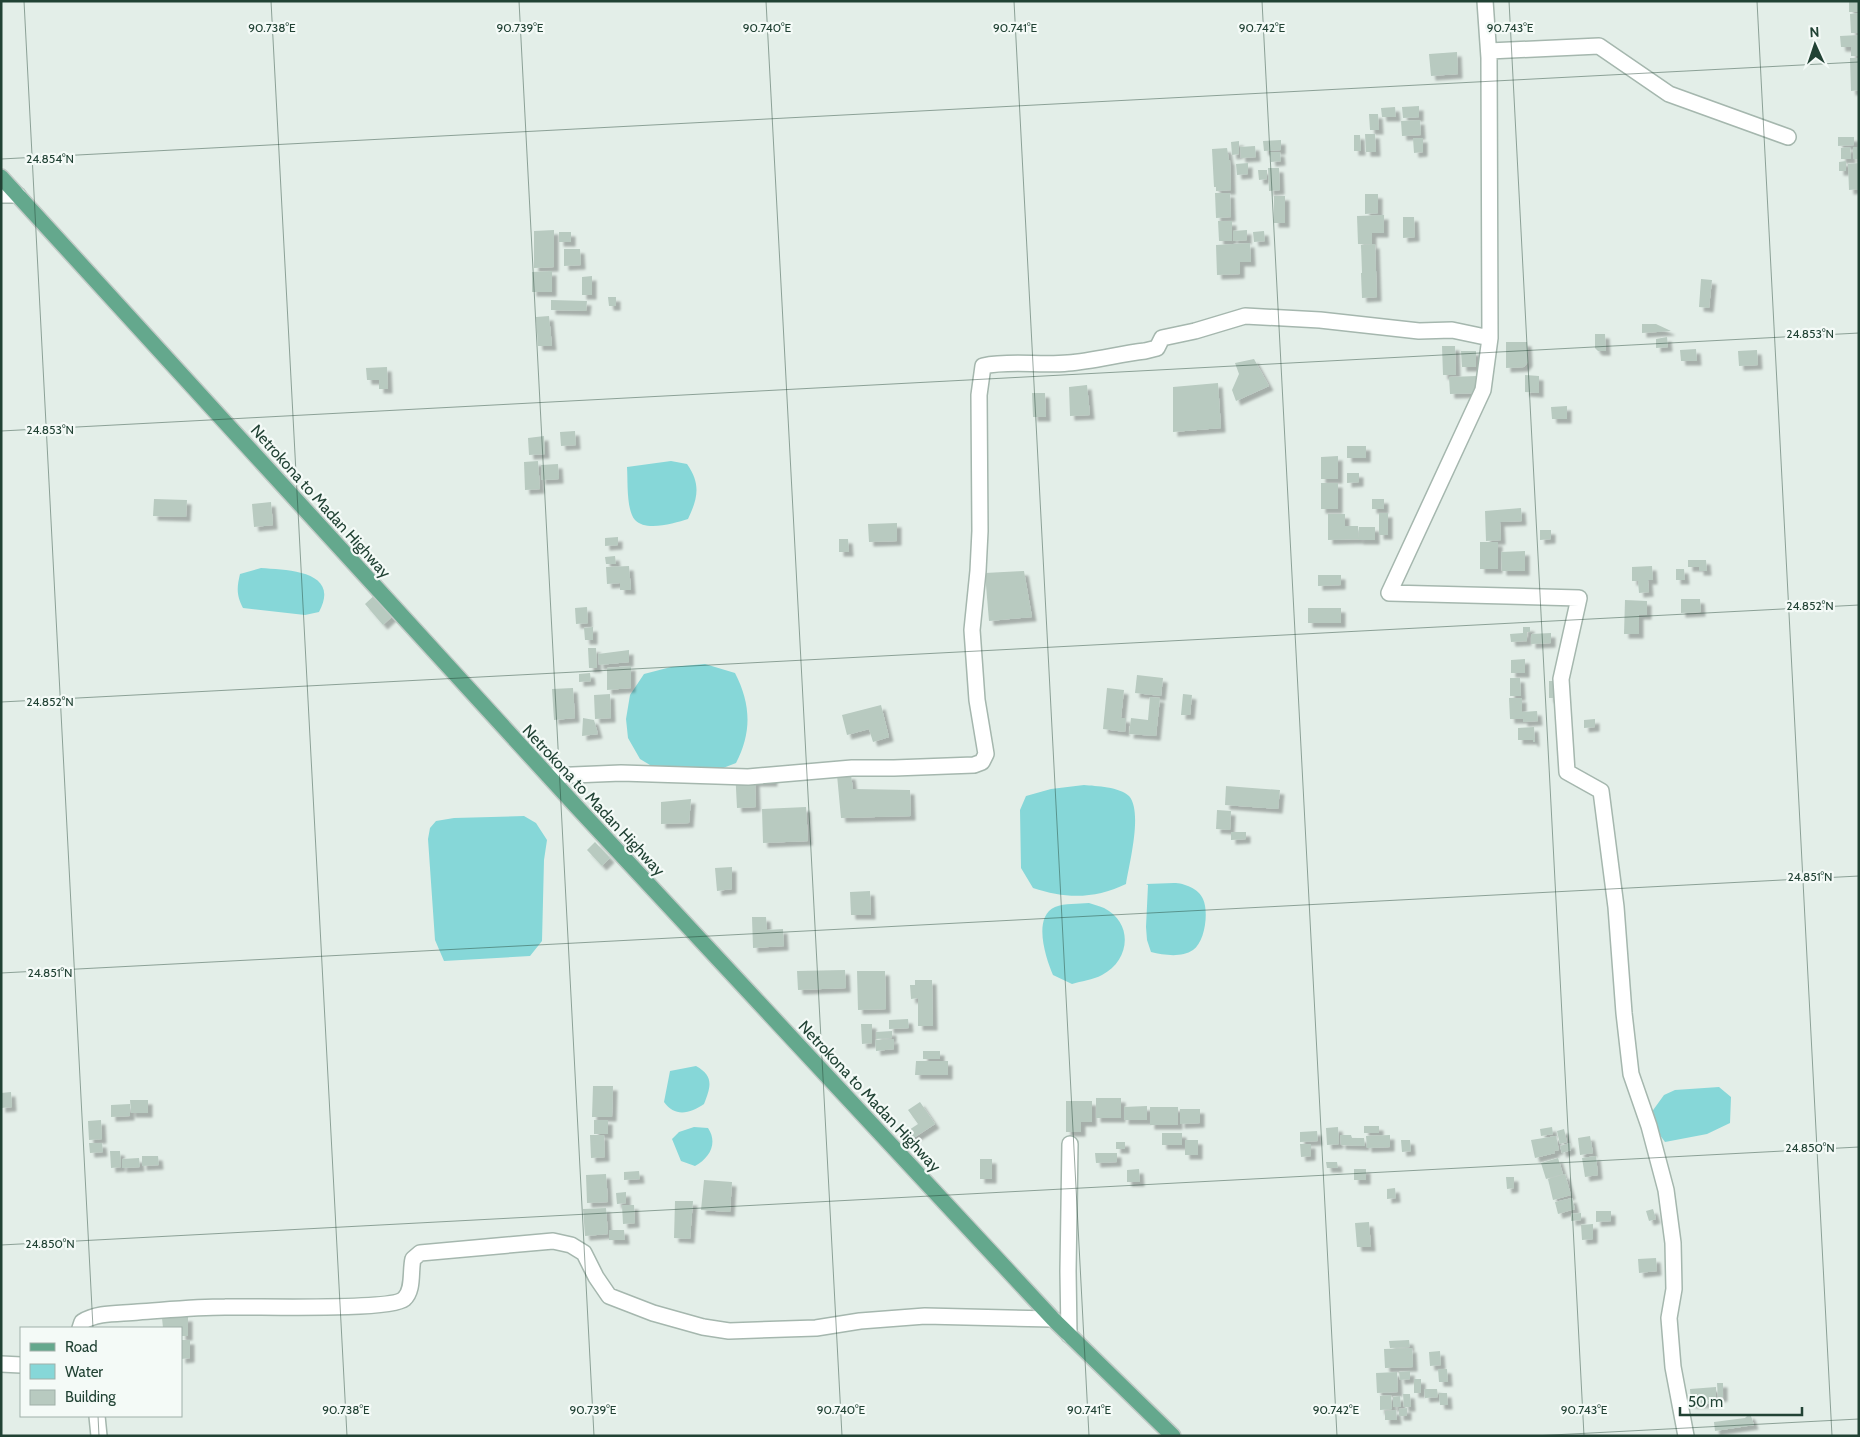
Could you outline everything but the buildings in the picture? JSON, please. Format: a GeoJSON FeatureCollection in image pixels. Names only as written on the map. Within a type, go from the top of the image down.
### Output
{"type":"FeatureCollection","features":[{"type":"Feature","properties":{"kind":"main road","name":"Netrokona to Madan Highway"},"geometry":{"type":"LineString","coordinates":[[1,177],[549,776],[1053,1319],[1173,1436]]}},
{"type":"Feature","properties":{"kind":"street"},"geometry":{"type":"LineString","coordinates":[[1485,1],[1489,51],[1490,338],[1483,390],[1389,593],[1579,598],[1561,679],[1567,772],[1601,791],[1616,907],[1624,1013],[1631,1074],[1649,1126],[1666,1190],[1673,1243],[1674,1289],[1669,1318],[1673,1367],[1686,1436]]}},
{"type":"Feature","properties":{"kind":"street"},"geometry":{"type":"LineString","coordinates":[[1489,51],[1599,46],[1669,94],[1788,137]]}},
{"type":"Feature","properties":{"kind":"street"},"geometry":{"type":"LineString","coordinates":[[1,195],[18,195]]}},
{"type":"Feature","properties":{"kind":"street"},"geometry":{"type":"LineString","coordinates":[[549,776],[621,773],[748,777],[852,768],[974,765],[982,762],[986,754],[977,700],[972,630],[980,541],[979,395],[983,366],[996,364],[1033,365],[1068,363],[1145,351],[1156,348],[1162,338],[1196,331],[1245,316],[1320,320],[1419,331],[1452,330],[1490,338]]}},
{"type":"Feature","properties":{"kind":"street"},"geometry":{"type":"LineString","coordinates":[[1069,1335],[1070,1144]]}},
{"type":"Feature","properties":{"kind":"street"},"geometry":{"type":"LineString","coordinates":[[80,1327],[82,1322],[88,1318],[128,1313],[224,1307],[342,1307],[397,1303],[407,1296],[410,1290],[413,1259],[420,1253],[553,1241],[571,1245],[584,1254],[609,1296],[653,1313],[720,1330],[816,1328],[869,1320],[925,1316],[1053,1319]]}},
{"type":"Feature","properties":{"kind":"street"},"geometry":{"type":"LineString","coordinates":[[1,1364],[20,1365]]}},
{"type":"Feature","properties":{"kind":"street"},"geometry":{"type":"LineString","coordinates":[[97,1417],[99,1436]]}},
{"type":"Feature","properties":{"kind":"water"},"geometry":{"type":"Polygon","coordinates":[[[671,461],[687,464],[694,478],[696,498],[688,519],[661,526],[640,524],[635,520],[630,509],[627,467],[671,461]]]}},
{"type":"Feature","properties":{"kind":"water"},"geometry":{"type":"Polygon","coordinates":[[[261,568],[297,572],[309,575],[318,581],[323,588],[324,598],[319,612],[305,615],[243,608],[238,591],[240,574],[261,568]]]}},
{"type":"Feature","properties":{"kind":"water"},"geometry":{"type":"Polygon","coordinates":[[[705,664],[735,673],[744,696],[748,718],[747,729],[736,763],[718,770],[655,768],[640,759],[628,738],[626,719],[630,695],[644,674],[671,667],[705,664]]]}},
{"type":"Feature","properties":{"kind":"water"},"geometry":{"type":"Polygon","coordinates":[[[1084,785],[1120,791],[1129,796],[1133,804],[1135,814],[1134,839],[1126,884],[1103,893],[1080,896],[1045,892],[1033,888],[1021,868],[1020,810],[1026,796],[1051,789],[1084,785]]]}},
{"type":"Feature","properties":{"kind":"water"},"geometry":{"type":"Polygon","coordinates":[[[524,816],[536,823],[547,840],[544,860],[542,941],[530,956],[444,961],[435,940],[428,839],[430,828],[436,821],[454,818],[524,816]]]}},
{"type":"Feature","properties":{"kind":"water"},"geometry":{"type":"Polygon","coordinates":[[[1174,883],[1191,887],[1201,895],[1206,911],[1203,934],[1197,946],[1188,953],[1172,955],[1151,952],[1147,940],[1146,927],[1148,885],[1146,884],[1174,883]]]}},
{"type":"Feature","properties":{"kind":"water"},"geometry":{"type":"Polygon","coordinates":[[[1089,903],[1104,908],[1114,915],[1120,923],[1124,932],[1123,952],[1111,969],[1102,975],[1072,984],[1053,975],[1044,949],[1042,929],[1048,912],[1055,907],[1067,904],[1089,903]]]}},
{"type":"Feature","properties":{"kind":"water"},"geometry":{"type":"Polygon","coordinates":[[[696,1066],[706,1074],[709,1082],[704,1104],[689,1112],[678,1112],[668,1107],[664,1102],[670,1071],[696,1066]]]}},
{"type":"Feature","properties":{"kind":"water"},"geometry":{"type":"Polygon","coordinates":[[[1719,1087],[1731,1097],[1730,1123],[1707,1134],[1665,1142],[1654,1127],[1651,1113],[1664,1095],[1675,1090],[1719,1087]]]}},
{"type":"Feature","properties":{"kind":"water"},"geometry":{"type":"Polygon","coordinates":[[[694,1127],[708,1128],[712,1139],[711,1150],[705,1159],[695,1166],[681,1161],[672,1139],[679,1132],[694,1127]]]}}]}
